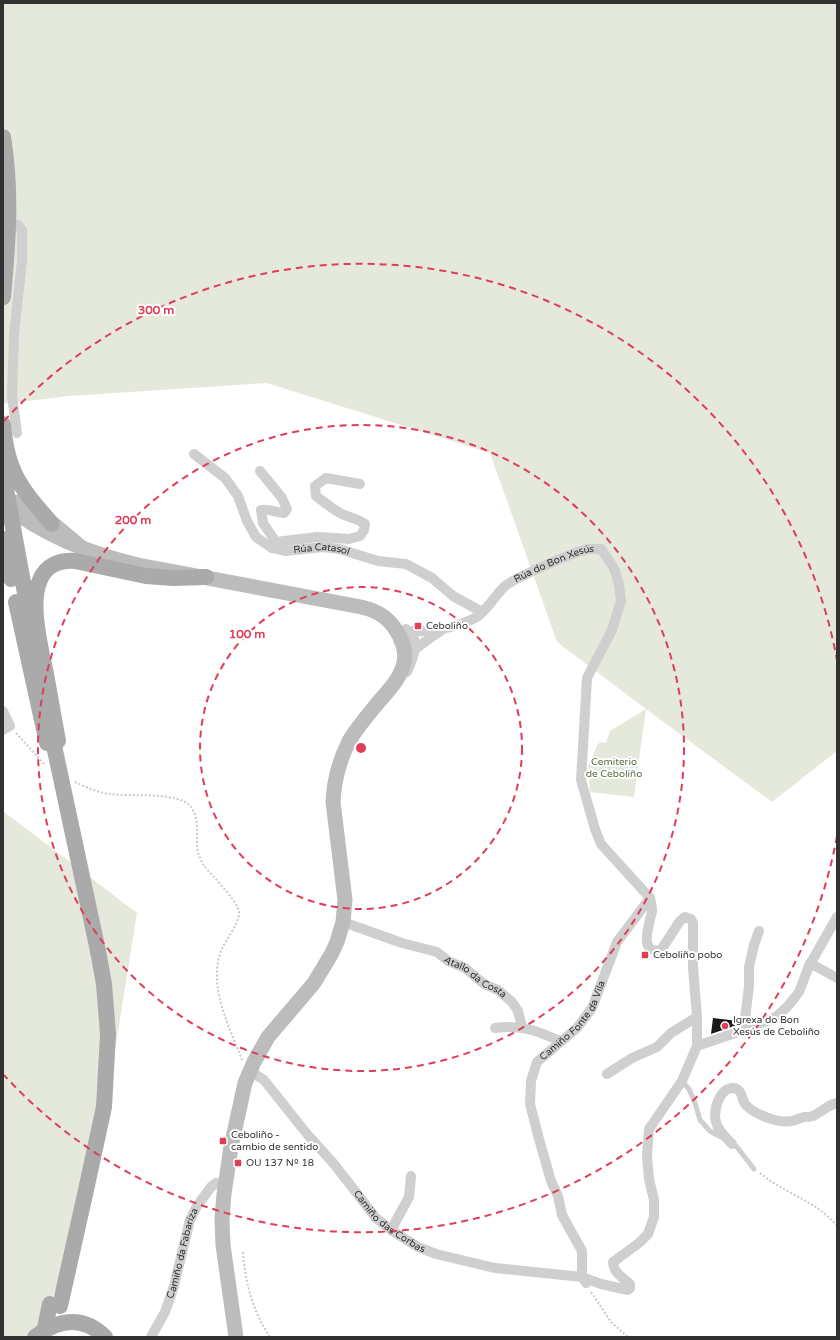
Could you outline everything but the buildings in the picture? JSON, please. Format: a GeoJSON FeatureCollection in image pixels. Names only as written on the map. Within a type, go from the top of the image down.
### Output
{"type":"FeatureCollection","features":[{"type":"Feature","properties":{"kind":"main road"},"geometry":{"type":"LineString","coordinates":[[3,137],[9,200],[9,225],[14,261],[3,297]]}},
{"type":"Feature","properties":{"kind":"main road"},"geometry":{"type":"LineString","coordinates":[[3,424],[8,458],[13,473],[24,492],[52,524]]}},
{"type":"Feature","properties":{"kind":"main road"},"geometry":{"type":"LineString","coordinates":[[3,473],[6,520],[21,602],[20,621]]}},
{"type":"Feature","properties":{"kind":"main road"},"geometry":{"type":"LineString","coordinates":[[6,504],[16,502],[20,504],[52,524],[83,549]]}},
{"type":"Feature","properties":{"kind":"main road"},"geometry":{"type":"LineString","coordinates":[[6,504],[22,517],[48,532],[83,549],[132,563],[334,601],[374,618],[391,623],[405,644],[402,670],[392,688],[350,740],[337,769],[333,802],[344,900],[343,922],[337,942],[314,983],[268,1037],[245,1083],[231,1147],[225,1184],[222,1219],[223,1245],[236,1337]]}},
{"type":"Feature","properties":{"kind":"main road"},"geometry":{"type":"LineString","coordinates":[[6,504],[93,952]]}},
{"type":"Feature","properties":{"kind":"main road"},"geometry":{"type":"LineString","coordinates":[[3,540],[20,621],[53,741],[64,772],[68,812],[93,952],[98,1016],[96,1093],[87,1148],[55,1305],[52,1337]]}},
{"type":"Feature","properties":{"kind":"main road"},"geometry":{"type":"LineString","coordinates":[[53,741],[38,634],[36,606],[40,579],[45,571],[50,566],[66,560],[146,576],[174,578],[206,577]]}},
{"type":"Feature","properties":{"kind":"main road"},"geometry":{"type":"LineString","coordinates":[[376,706],[388,684],[395,667],[396,658],[392,641],[382,620]]}},
{"type":"Feature","properties":{"kind":"main road"},"geometry":{"type":"LineString","coordinates":[[43,1337],[55,1305]]}},
{"type":"Feature","properties":{"kind":"main road"},"geometry":{"type":"LineString","coordinates":[[35,1337],[54,1325],[71,1322],[86,1324],[93,1327],[105,1337]]}},
{"type":"Feature","properties":{"kind":"street"},"geometry":{"type":"LineString","coordinates":[[14,261],[12,396],[17,433]]}},
{"type":"Feature","properties":{"kind":"street","name":"Rúa Catasol"},"geometry":{"type":"LineString","coordinates":[[194,454],[225,478],[238,496],[247,521],[256,537],[285,551],[323,547],[339,549],[378,561],[406,564],[432,578],[453,596],[482,612]]}},
{"type":"Feature","properties":{"kind":"street"},"geometry":{"type":"LineString","coordinates":[[260,471],[282,498],[287,509],[284,513],[277,513],[265,509],[261,510],[263,523],[274,545],[318,537],[349,539],[360,536],[364,530],[365,524],[357,519],[344,515],[329,506],[316,496],[315,486],[326,478],[360,484]]}},
{"type":"Feature","properties":{"kind":"street","name":"Rúa do Bon Xesús"},"geometry":{"type":"LineString","coordinates":[[405,644],[424,631],[474,619],[513,581],[573,554],[588,549],[601,549],[614,568],[619,584],[621,601],[612,630],[587,678],[581,780],[595,829],[601,844],[650,898]]}},
{"type":"Feature","properties":{"kind":"street","name":"Rúa do Bon Xesús"},"geometry":{"type":"LineString","coordinates":[[405,644],[434,635],[453,625]]}},
{"type":"Feature","properties":{"kind":"street"},"geometry":{"type":"LineString","coordinates":[[395,667],[405,644]]}},
{"type":"Feature","properties":{"kind":"street"},"geometry":{"type":"LineString","coordinates":[[3,711],[6,728]]}},
{"type":"Feature","properties":{"kind":"street"},"geometry":{"type":"LineString","coordinates":[[650,898],[652,910],[647,939],[648,946],[651,950],[661,950],[680,921],[686,917],[691,919],[693,923],[693,967],[698,1017],[697,1046],[682,1081]]}},
{"type":"Feature","properties":{"kind":"street","name":"Camiño Fonte da Vila"},"geometry":{"type":"LineString","coordinates":[[585,1282],[582,1251],[562,1215],[558,1196],[551,1181],[538,1139],[530,1104],[531,1081],[537,1062],[576,1028],[592,1008],[617,942],[650,898]]}},
{"type":"Feature","properties":{"kind":"street"},"geometry":{"type":"LineString","coordinates":[[744,1027],[768,1021],[777,1016],[788,1006],[799,992],[810,964],[837,917]]}},
{"type":"Feature","properties":{"kind":"street","name":"Atallo da Costa"},"geometry":{"type":"LineString","coordinates":[[343,922],[402,943],[437,952],[448,961],[465,968],[484,984],[498,990],[512,1002],[518,1010],[522,1027]]}},
{"type":"Feature","properties":{"kind":"street"},"geometry":{"type":"LineString","coordinates":[[697,1046],[742,1031],[744,1027],[749,986],[749,967],[759,931]]}},
{"type":"Feature","properties":{"kind":"street"},"geometry":{"type":"LineString","coordinates":[[810,964],[837,978]]}},
{"type":"Feature","properties":{"kind":"street"},"geometry":{"type":"LineString","coordinates":[[607,1074],[632,1058],[657,1047],[671,1033],[698,1017]]}},
{"type":"Feature","properties":{"kind":"street"},"geometry":{"type":"LineString","coordinates":[[495,1028],[508,1026],[522,1027],[527,1030],[542,1033],[560,1041]]}},
{"type":"Feature","properties":{"kind":"street","name":"Camiño das Corbas"},"geometry":{"type":"LineString","coordinates":[[250,1071],[264,1080],[306,1134],[334,1164],[376,1218],[391,1230],[418,1247],[436,1254],[495,1268],[601,1284],[628,1290],[630,1288],[630,1284],[617,1273],[613,1267],[613,1262],[639,1243],[648,1234],[654,1217],[654,1200],[649,1178],[647,1156],[649,1129],[682,1081]]}},
{"type":"Feature","properties":{"kind":"street"},"geometry":{"type":"LineString","coordinates":[[732,1144],[719,1130],[715,1116],[716,1107],[721,1096],[727,1090],[733,1088],[738,1090],[742,1094],[742,1100],[757,1114],[780,1121],[791,1121],[813,1116],[837,1102]]}},
{"type":"Feature","properties":{"kind":"street"},"geometry":{"type":"LineString","coordinates":[[391,1230],[409,1197],[411,1176]]}},
{"type":"Feature","properties":{"kind":"street","name":"Camiño da Fabariza"},"geometry":{"type":"LineString","coordinates":[[151,1337],[165,1312],[174,1286],[190,1220],[197,1206],[211,1187],[216,1183],[225,1184]]}},
{"type":"Feature","properties":{"kind":"lane"},"geometry":{"type":"LineString","coordinates":[[682,1081],[689,1089],[700,1120],[710,1131],[737,1147],[754,1168]]}},
{"type":"Feature","properties":{"kind":"path"},"geometry":{"type":"LineString","coordinates":[[6,728],[47,766]]}},
{"type":"Feature","properties":{"kind":"path"},"geometry":{"type":"LineString","coordinates":[[69,780],[110,794],[148,795],[186,802],[191,806],[195,814],[200,859],[204,866],[236,904],[240,912],[238,920],[221,951],[216,985],[222,1009],[244,1065],[250,1071]]}},
{"type":"Feature","properties":{"kind":"path"},"geometry":{"type":"LineString","coordinates":[[754,1168],[768,1180],[804,1200],[830,1217],[837,1226]]}},
{"type":"Feature","properties":{"kind":"path"},"geometry":{"type":"LineString","coordinates":[[244,1252],[244,1269],[249,1292],[270,1337]]}},
{"type":"Feature","properties":{"kind":"path"},"geometry":{"type":"LineString","coordinates":[[585,1282],[611,1322],[628,1337]]}},
{"type":"Feature","properties":{"kind":"green space"},"geometry":{"type":"Polygon","coordinates":[[[3,3],[837,3],[837,751],[772,802],[557,642],[490,453],[267,383],[69,396],[3,404],[3,3]]]}},
{"type":"Feature","properties":{"kind":"green space","name":"Cemiterio de Ceboliño"},"geometry":{"type":"Polygon","coordinates":[[[646,709],[634,797],[590,792],[588,766],[598,744],[601,742],[606,743],[610,731],[646,709]]]}},
{"type":"Feature","properties":{"kind":"green space"},"geometry":{"type":"Polygon","coordinates":[[[3,811],[137,913],[93,1187],[63,1265],[40,1337],[3,1337],[3,811]]]}},
{"type":"Feature","properties":{"kind":"place","name":"Ceboliño"},"geometry":{"type":"Point","coordinates":[418,626]}},
{"type":"Feature","properties":{"kind":"place","name":"Ceboliño pobo"},"geometry":{"type":"Point","coordinates":[645,955]}},
{"type":"Feature","properties":{"kind":"place","name":"Igrexa do Bon Xesús de Ceboliño"},"geometry":{"type":"Point","coordinates":[725,1026]}},
{"type":"Feature","properties":{"kind":"place","name":"Ceboliño - cambio de sentido"},"geometry":{"type":"Point","coordinates":[223,1141]}},
{"type":"Feature","properties":{"kind":"place","name":"OU 137 Nº 18"},"geometry":{"type":"Point","coordinates":[238,1163]}}]}
